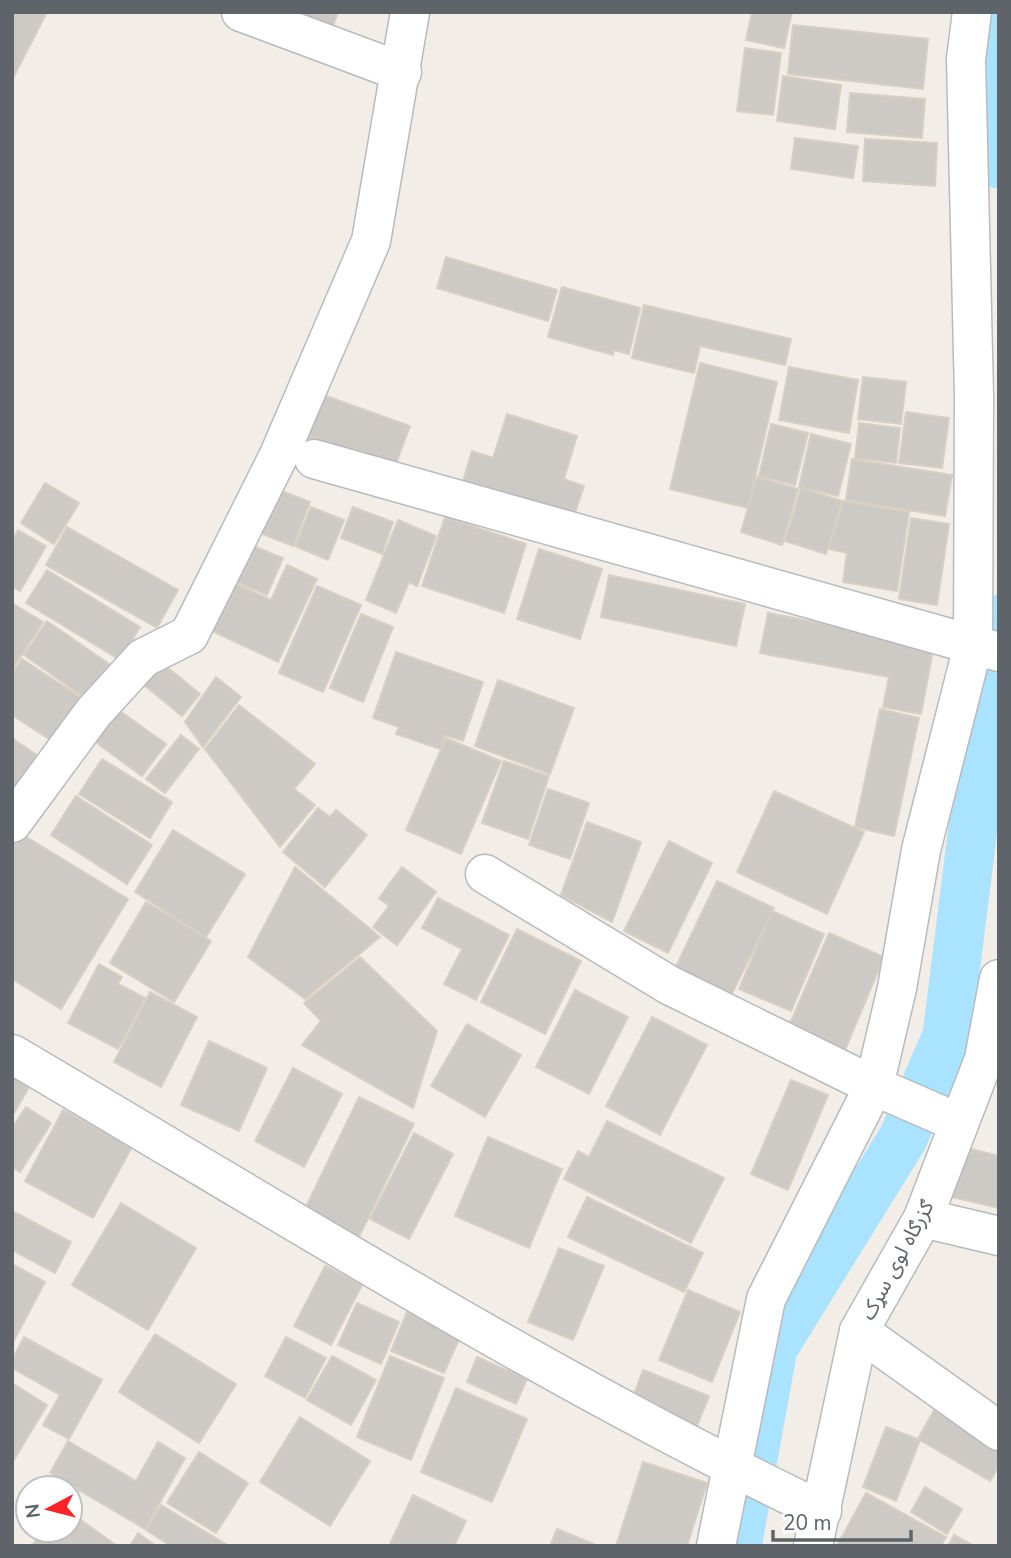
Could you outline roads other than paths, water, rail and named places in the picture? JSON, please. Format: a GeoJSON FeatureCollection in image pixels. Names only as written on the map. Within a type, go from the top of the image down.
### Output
{"type":"FeatureCollection","features":[{"type":"Feature","properties":{"kind":"street"},"geometry":{"type":"LineString","coordinates":[[241,12],[402,72]]}},
{"type":"Feature","properties":{"kind":"street"},"geometry":{"type":"LineString","coordinates":[[12,823],[93,713],[143,658],[189,635],[279,454],[371,241],[402,72],[410,12]]}},
{"type":"Feature","properties":{"kind":"street"},"geometry":{"type":"LineString","coordinates":[[716,1546],[766,1299],[874,1087],[897,988],[921,850],[986,649],[974,396],[966,59],[972,12]]}},
{"type":"Feature","properties":{"kind":"street"},"geometry":{"type":"LineString","coordinates":[[314,458],[986,649]]}},
{"type":"Feature","properties":{"kind":"street"},"geometry":{"type":"LineString","coordinates":[[485,874],[669,985],[874,1087],[959,1123]]}},
{"type":"Feature","properties":{"kind":"street","name":"ګزرګاه لوی سړک"},"geometry":{"type":"LineString","coordinates":[[817,1528],[859,1331],[923,1218],[984,1059],[999,979]]}},
{"type":"Feature","properties":{"kind":"street"},"geometry":{"type":"LineString","coordinates":[[12,1054],[498,1340],[731,1467],[817,1528]]}},
{"type":"Feature","properties":{"kind":"street"},"geometry":{"type":"LineString","coordinates":[[923,1218],[999,1236]]}},
{"type":"Feature","properties":{"kind":"street"},"geometry":{"type":"LineString","coordinates":[[859,1331],[999,1431]]}},
{"type":"Feature","properties":{"kind":"waterway"},"geometry":{"type":"LineString","coordinates":[[989,12],[999,164]]}},
{"type":"Feature","properties":{"kind":"waterway"},"geometry":{"type":"LineString","coordinates":[[737,1546],[773,1348],[903,1138],[947,1036],[999,619]]}}]}
